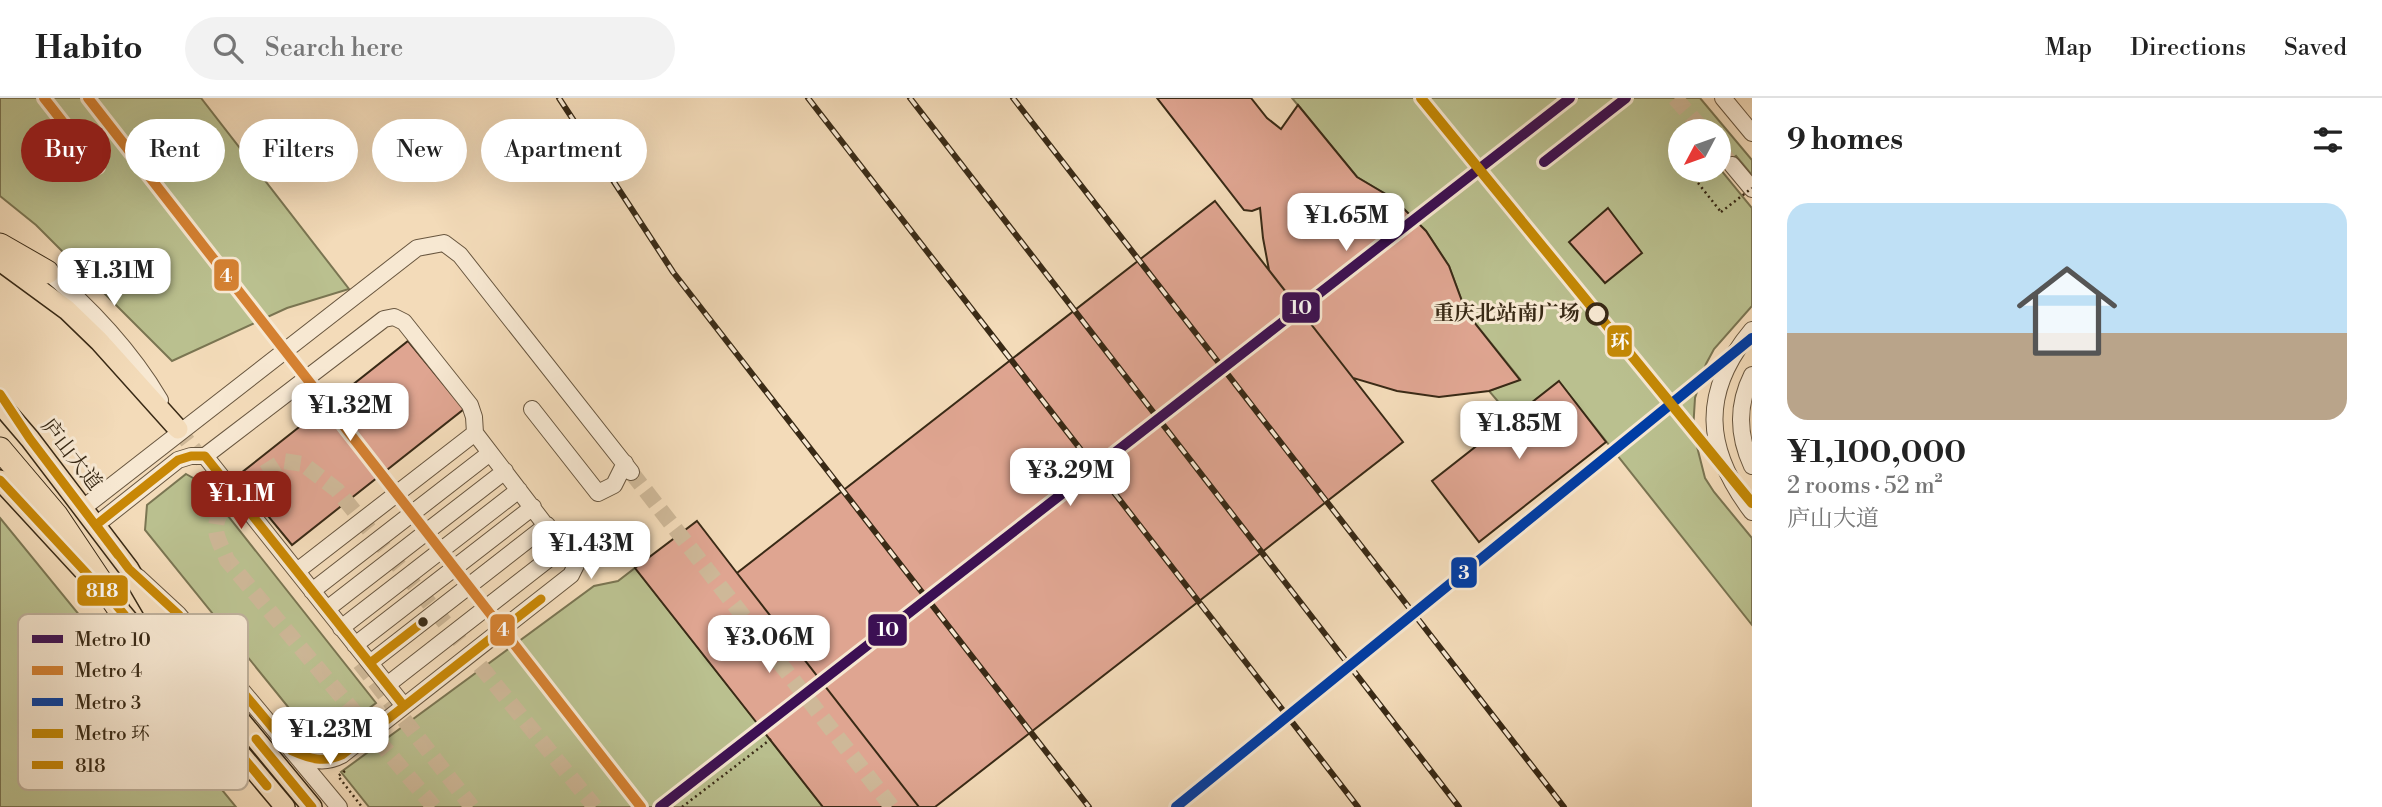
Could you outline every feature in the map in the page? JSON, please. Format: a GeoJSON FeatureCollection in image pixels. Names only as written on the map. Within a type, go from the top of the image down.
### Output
{"type":"FeatureCollection","features":[{"type":"Feature","properties":{"kind":"highway"},"geometry":{"type":"LineString","coordinates":[[0,245],[47,272]]}},
{"type":"Feature","properties":{"kind":"highway"},"geometry":{"type":"LineString","coordinates":[[0,449],[56,515],[117,606]]}},
{"type":"Feature","properties":{"kind":"main road"},"geometry":{"type":"LineString","coordinates":[[0,261],[67,310],[99,341],[178,429]]}},
{"type":"Feature","properties":{"kind":"main road"},"geometry":{"type":"LineString","coordinates":[[0,394],[30,439]]}},
{"type":"Feature","properties":{"kind":"main road","name":"庐山大道"},"geometry":{"type":"LineString","coordinates":[[0,404],[129,569],[155,614]]}},
{"type":"Feature","properties":{"kind":"main road"},"geometry":{"type":"LineString","coordinates":[[0,480],[124,614]]}},
{"type":"Feature","properties":{"kind":"main road","name":"庐山大道"},"geometry":{"type":"LineString","coordinates":[[248,730],[312,807]]}},
{"type":"Feature","properties":{"kind":"main road"},"geometry":{"type":"LineString","coordinates":[[248,763],[285,807]]}},
{"type":"Feature","properties":{"kind":"street"},"geometry":{"type":"LineString","coordinates":[[1723,98],[1752,133]]}},
{"type":"Feature","properties":{"kind":"street"},"geometry":{"type":"LineString","coordinates":[[1732,164],[1752,189]]}},
{"type":"Feature","properties":{"kind":"street"},"geometry":{"type":"LineString","coordinates":[[0,233],[106,326],[142,369],[178,429]]}},
{"type":"Feature","properties":{"kind":"street"},"geometry":{"type":"LineString","coordinates":[[83,508],[417,248],[444,243],[460,255],[628,468],[614,485],[598,493],[532,409]]}},
{"type":"Feature","properties":{"kind":"street"},"geometry":{"type":"LineString","coordinates":[[96,525],[178,460],[205,456],[388,316],[404,322],[470,405],[475,433],[576,565],[572,575],[342,755],[333,760],[313,761],[292,751]]}},
{"type":"Feature","properties":{"kind":"street"},"geometry":{"type":"LineString","coordinates":[[1752,330],[1738,346],[1724,371],[1717,396],[1714,424],[1726,471],[1752,512]]}},
{"type":"Feature","properties":{"kind":"street"},"geometry":{"type":"LineString","coordinates":[[1752,375],[1741,409],[1743,443],[1752,466]]}},
{"type":"Feature","properties":{"kind":"street"},"geometry":{"type":"LineString","coordinates":[[297,571],[475,433]]}},
{"type":"Feature","properties":{"kind":"street"},"geometry":{"type":"LineString","coordinates":[[312,591],[491,453]]}},
{"type":"Feature","properties":{"kind":"street"},"geometry":{"type":"LineString","coordinates":[[205,456],[404,706]]}},
{"type":"Feature","properties":{"kind":"street"},"geometry":{"type":"LineString","coordinates":[[327,609],[505,471]]}},
{"type":"Feature","properties":{"kind":"street"},"geometry":{"type":"LineString","coordinates":[[341,628],[519,490]]}},
{"type":"Feature","properties":{"kind":"street"},"geometry":{"type":"LineString","coordinates":[[355,645],[533,507]]}},
{"type":"Feature","properties":{"kind":"street"},"geometry":{"type":"LineString","coordinates":[[370,663],[547,525]]}},
{"type":"Feature","properties":{"kind":"street"},"geometry":{"type":"LineString","coordinates":[[387,685],[564,547]]}},
{"type":"Feature","properties":{"kind":"street","name":"庐山大道"},"geometry":{"type":"LineString","coordinates":[[129,569],[178,614]]}},
{"type":"Feature","properties":{"kind":"street","name":"庐山大道"},"geometry":{"type":"LineString","coordinates":[[248,698],[339,807]]}},
{"type":"Feature","properties":{"kind":"path"},"geometry":{"type":"LineString","coordinates":[[1698,183],[1721,212],[1752,189]]}},
{"type":"Feature","properties":{"kind":"path"},"geometry":{"type":"LineString","coordinates":[[682,807],[771,739]]}},
{"type":"Feature","properties":{"kind":"path"},"geometry":{"type":"LineString","coordinates":[[348,767],[338,776],[362,807]]}},
{"type":"Feature","properties":{"kind":"green space"},"geometry":{"type":"Polygon","coordinates":[[[0,98],[201,98],[217,119],[125,119],[125,182],[225,182],[225,129],[239,147],[239,182],[266,182],[349,289],[287,308],[172,361],[36,225],[0,196],[0,98]]]}},
{"type":"Feature","properties":{"kind":"green space","name":"重庆北站南广场"},"geometry":{"type":"Polygon","coordinates":[[[1292,98],[1700,98],[1718,119],[1668,119],[1668,182],[1731,182],[1752,208],[1752,306],[1714,349],[1706,364],[1695,398],[1693,431],[1705,478],[1752,538],[1752,625],[1559,382],[1512,418],[1489,391],[1520,379],[1466,312],[1449,266],[1426,231],[1394,199],[1357,177],[1292,98]]]}},
{"type":"Feature","properties":{"kind":"green space","name":"重庆北站南广场"},"geometry":{"type":"Polygon","coordinates":[[[1731,135],[1752,160],[1752,175],[1736,156],[1731,160],[1731,135]]]}},
{"type":"Feature","properties":{"kind":"green space"},"geometry":{"type":"Polygon","coordinates":[[[186,474],[202,483],[376,703],[326,740],[314,739],[248,657],[248,614],[213,614],[145,530],[147,505],[186,474]]]}},
{"type":"Feature","properties":{"kind":"green space"},"geometry":{"type":"Polygon","coordinates":[[[0,518],[78,614],[18,614],[18,790],[222,790],[236,807],[0,807],[0,518]]]}},
{"type":"Feature","properties":{"kind":"green space"},"geometry":{"type":"Polygon","coordinates":[[[635,568],[823,807],[369,807],[341,772],[594,586],[618,581],[635,568]]]}},
{"type":"Feature","properties":{"kind":"building"},"geometry":{"type":"Polygon","coordinates":[[[1157,98],[1251,98],[1267,118],[1281,129],[1298,105],[1357,177],[1394,199],[1426,231],[1449,266],[1466,312],[1520,380],[1489,391],[1439,397],[1397,391],[1353,378],[1269,270],[1260,208],[1244,210],[1157,98]]]}},
{"type":"Feature","properties":{"kind":"building"},"geometry":{"type":"Polygon","coordinates":[[[1215,201],[1403,442],[935,807],[919,807],[737,573],[1215,201]]]}},
{"type":"Feature","properties":{"kind":"building"},"geometry":{"type":"Polygon","coordinates":[[[1608,208],[1642,253],[1605,283],[1569,242],[1608,208]]]}},
{"type":"Feature","properties":{"kind":"building"},"geometry":{"type":"Polygon","coordinates":[[[408,341],[464,409],[292,545],[236,477],[408,341]]]}},
{"type":"Feature","properties":{"kind":"building"},"geometry":{"type":"Polygon","coordinates":[[[1559,381],[1606,442],[1479,542],[1432,481],[1559,381]]]}},
{"type":"Feature","properties":{"kind":"building"},"geometry":{"type":"Polygon","coordinates":[[[697,521],[919,807],[823,807],[635,568],[697,521]]]}},
{"type":"Feature","properties":{"kind":"tunnel"},"geometry":{"type":"LineString","coordinates":[[1675,98],[1693,119]]}},
{"type":"Feature","properties":{"kind":"tunnel"},"geometry":{"type":"LineString","coordinates":[[178,429],[206,465]]}},
{"type":"Feature","properties":{"kind":"tunnel"},"geometry":{"type":"LineString","coordinates":[[434,807],[227,560],[216,529],[223,508],[242,489],[283,461],[303,464],[337,490],[595,807]]}},
{"type":"Feature","properties":{"kind":"tunnel"},"geometry":{"type":"LineString","coordinates":[[631,472],[892,807]]}},
{"type":"Feature","properties":{"kind":"tunnel"},"geometry":{"type":"LineString","coordinates":[[360,663],[472,807]]}},
{"type":"Feature","properties":{"kind":"railway"},"geometry":{"type":"LineString","coordinates":[[559,98],[673,272],[1089,807]]}},
{"type":"Feature","properties":{"kind":"railway"},"geometry":{"type":"LineString","coordinates":[[808,98],[1358,807]]}},
{"type":"Feature","properties":{"kind":"railway"},"geometry":{"type":"LineString","coordinates":[[910,98],[1459,807]]}},
{"type":"Feature","properties":{"kind":"railway"},"geometry":{"type":"LineString","coordinates":[[1013,98],[1564,807]]}},
{"type":"Feature","properties":{"kind":"metro line","name":"4"},"geometry":{"type":"LineString","coordinates":[[44,98],[60,119]]}},
{"type":"Feature","properties":{"kind":"metro line","name":"4"},"geometry":{"type":"LineString","coordinates":[[88,98],[641,807]]}},
{"type":"Feature","properties":{"kind":"metro line","name":"环"},"geometry":{"type":"LineString","coordinates":[[1421,98],[1752,503]]}},
{"type":"Feature","properties":{"kind":"metro line","name":"10"},"geometry":{"type":"LineString","coordinates":[[660,807],[1570,98]]}},
{"type":"Feature","properties":{"kind":"metro line","name":"10"},"geometry":{"type":"LineString","coordinates":[[1544,162],[1626,98]]}},
{"type":"Feature","properties":{"kind":"metro line","name":"3"},"geometry":{"type":"LineString","coordinates":[[1176,807],[1752,338]]}},
{"type":"Feature","properties":{"kind":"transit line","name":"818"},"geometry":{"type":"LineString","coordinates":[[0,394],[30,439],[118,555]]}},
{"type":"Feature","properties":{"kind":"transit line","name":"818"},"geometry":{"type":"LineString","coordinates":[[96,525],[178,460],[205,456],[404,706]]}},
{"type":"Feature","properties":{"kind":"transit line","name":"818"},"geometry":{"type":"LineString","coordinates":[[0,480],[124,614]]}},
{"type":"Feature","properties":{"kind":"transit line","name":"818"},"geometry":{"type":"LineString","coordinates":[[96,525],[129,569],[178,614]]}},
{"type":"Feature","properties":{"kind":"transit line","name":"818"},"geometry":{"type":"LineString","coordinates":[[248,698],[292,751],[317,759],[342,755],[541,599]]}},
{"type":"Feature","properties":{"kind":"transit line","name":"818"},"geometry":{"type":"LineString","coordinates":[[370,663],[423,622]]}},
{"type":"Feature","properties":{"kind":"transit line","name":"818"},"geometry":{"type":"LineString","coordinates":[[256,739],[312,807]]}},
{"type":"Feature","properties":{"kind":"transit line","name":"818"},"geometry":{"type":"LineString","coordinates":[[248,763],[267,786]]}},
{"type":"Feature","properties":{"kind":"place","name":"重庆北站南广场"},"geometry":{"type":"Point","coordinates":[1597,314]}}]}
